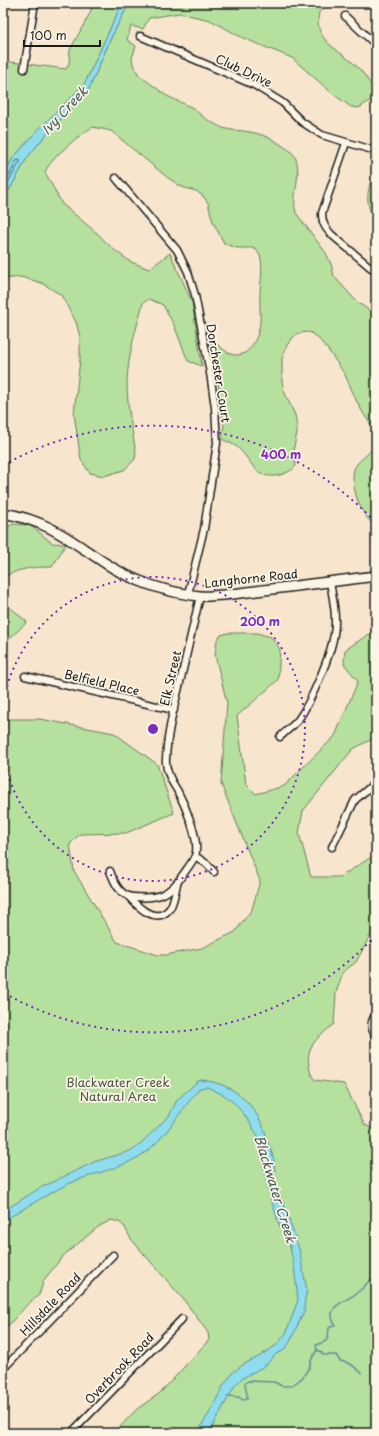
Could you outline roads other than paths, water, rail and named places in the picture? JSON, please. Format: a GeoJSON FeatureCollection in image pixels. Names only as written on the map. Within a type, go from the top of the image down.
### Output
{"type":"FeatureCollection","features":[{"type":"Feature","properties":{"kind":"main road","name":"Langhorne Road"},"geometry":{"type":"LineString","coordinates":[[3,513],[30,518],[56,530],[106,564],[144,582],[188,594],[200,596],[224,595],[376,576]]}},
{"type":"Feature","properties":{"kind":"street"},"geometry":{"type":"LineString","coordinates":[[24,69],[35,3]]}},
{"type":"Feature","properties":{"kind":"street"},"geometry":{"type":"LineString","coordinates":[[345,16],[376,45]]}},
{"type":"Feature","properties":{"kind":"street","name":"Club Drive"},"geometry":{"type":"LineString","coordinates":[[140,36],[254,85],[283,103],[312,129],[322,135],[376,151]]}},
{"type":"Feature","properties":{"kind":"street"},"geometry":{"type":"LineString","coordinates":[[346,143],[322,213],[323,223],[332,235],[376,272]]}},
{"type":"Feature","properties":{"kind":"street","name":"Dorchester Court"},"geometry":{"type":"LineString","coordinates":[[116,178],[176,250],[188,272],[195,295],[210,373],[215,407],[217,443],[204,530],[188,594]]}},
{"type":"Feature","properties":{"kind":"street"},"geometry":{"type":"LineString","coordinates":[[280,737],[298,720],[309,701],[326,663],[334,635],[335,612],[330,582]]}},
{"type":"Feature","properties":{"kind":"street","name":"Elk Street"},"geometry":{"type":"LineString","coordinates":[[195,856],[196,848],[193,833],[183,802],[170,778],[165,762],[167,742],[200,596]]}},
{"type":"Feature","properties":{"kind":"street","name":"Belfield Place"},"geometry":{"type":"LineString","coordinates":[[25,676],[174,710]]}},
{"type":"Feature","properties":{"kind":"street"},"geometry":{"type":"LineString","coordinates":[[332,847],[355,800],[376,782]]}},
{"type":"Feature","properties":{"kind":"street"},"geometry":{"type":"LineString","coordinates":[[128,896],[142,898],[160,896],[167,893],[177,884],[195,856],[207,864],[214,872]]}},
{"type":"Feature","properties":{"kind":"street"},"geometry":{"type":"LineString","coordinates":[[110,871],[113,881],[117,887],[142,910],[149,914],[158,916],[166,913],[171,907],[177,884]]}},
{"type":"Feature","properties":{"kind":"street"},"geometry":{"type":"LineString","coordinates":[[376,1015],[371,1024],[376,1037]]}},
{"type":"Feature","properties":{"kind":"street","name":"Hillsdale Road"},"geometry":{"type":"LineString","coordinates":[[3,1369],[113,1255]]}},
{"type":"Feature","properties":{"kind":"street","name":"Overbrook Road"},"geometry":{"type":"LineString","coordinates":[[71,1433],[182,1319]]}},
{"type":"Feature","properties":{"kind":"water","name":"Ivy Creek"},"geometry":{"type":"Polygon","coordinates":[[[122,3],[129,3],[111,38],[89,89],[44,137],[27,158],[10,189],[3,197],[3,177],[13,158],[36,132],[85,83],[122,3]]]}},
{"type":"Feature","properties":{"kind":"water","name":"Blackwater Creek"},"geometry":{"type":"Polygon","coordinates":[[[202,1080],[214,1082],[234,1091],[250,1105],[261,1123],[274,1160],[274,1182],[284,1204],[299,1249],[307,1291],[304,1311],[290,1342],[283,1351],[276,1354],[266,1365],[241,1379],[235,1385],[209,1433],[197,1433],[210,1412],[223,1386],[233,1372],[278,1344],[286,1333],[298,1300],[290,1247],[279,1224],[271,1200],[263,1164],[261,1143],[244,1114],[234,1103],[224,1095],[207,1087],[200,1088],[158,1142],[140,1156],[117,1167],[66,1185],[3,1221],[3,1209],[10,1207],[38,1189],[94,1162],[136,1148],[169,1116],[177,1100],[198,1081],[202,1080]]]}},
{"type":"Feature","properties":{"kind":"waterway"},"geometry":{"type":"LineString","coordinates":[[227,1396],[239,1397],[243,1400],[247,1399],[245,1383],[248,1381],[274,1382],[282,1386],[291,1386],[301,1379],[309,1368],[312,1358],[317,1350],[316,1345],[326,1341],[329,1328],[335,1325],[332,1318],[334,1308],[354,1295],[376,1275]]}},
{"type":"Feature","properties":{"kind":"waterway"},"geometry":{"type":"LineString","coordinates":[[317,1350],[323,1355],[336,1355],[340,1361],[350,1364],[362,1373]]}},
{"type":"Feature","properties":{"kind":"park label","name":"Blackwater Creek Natural Area"},"geometry":{"type":"Point","coordinates":[118,1089]}}]}
